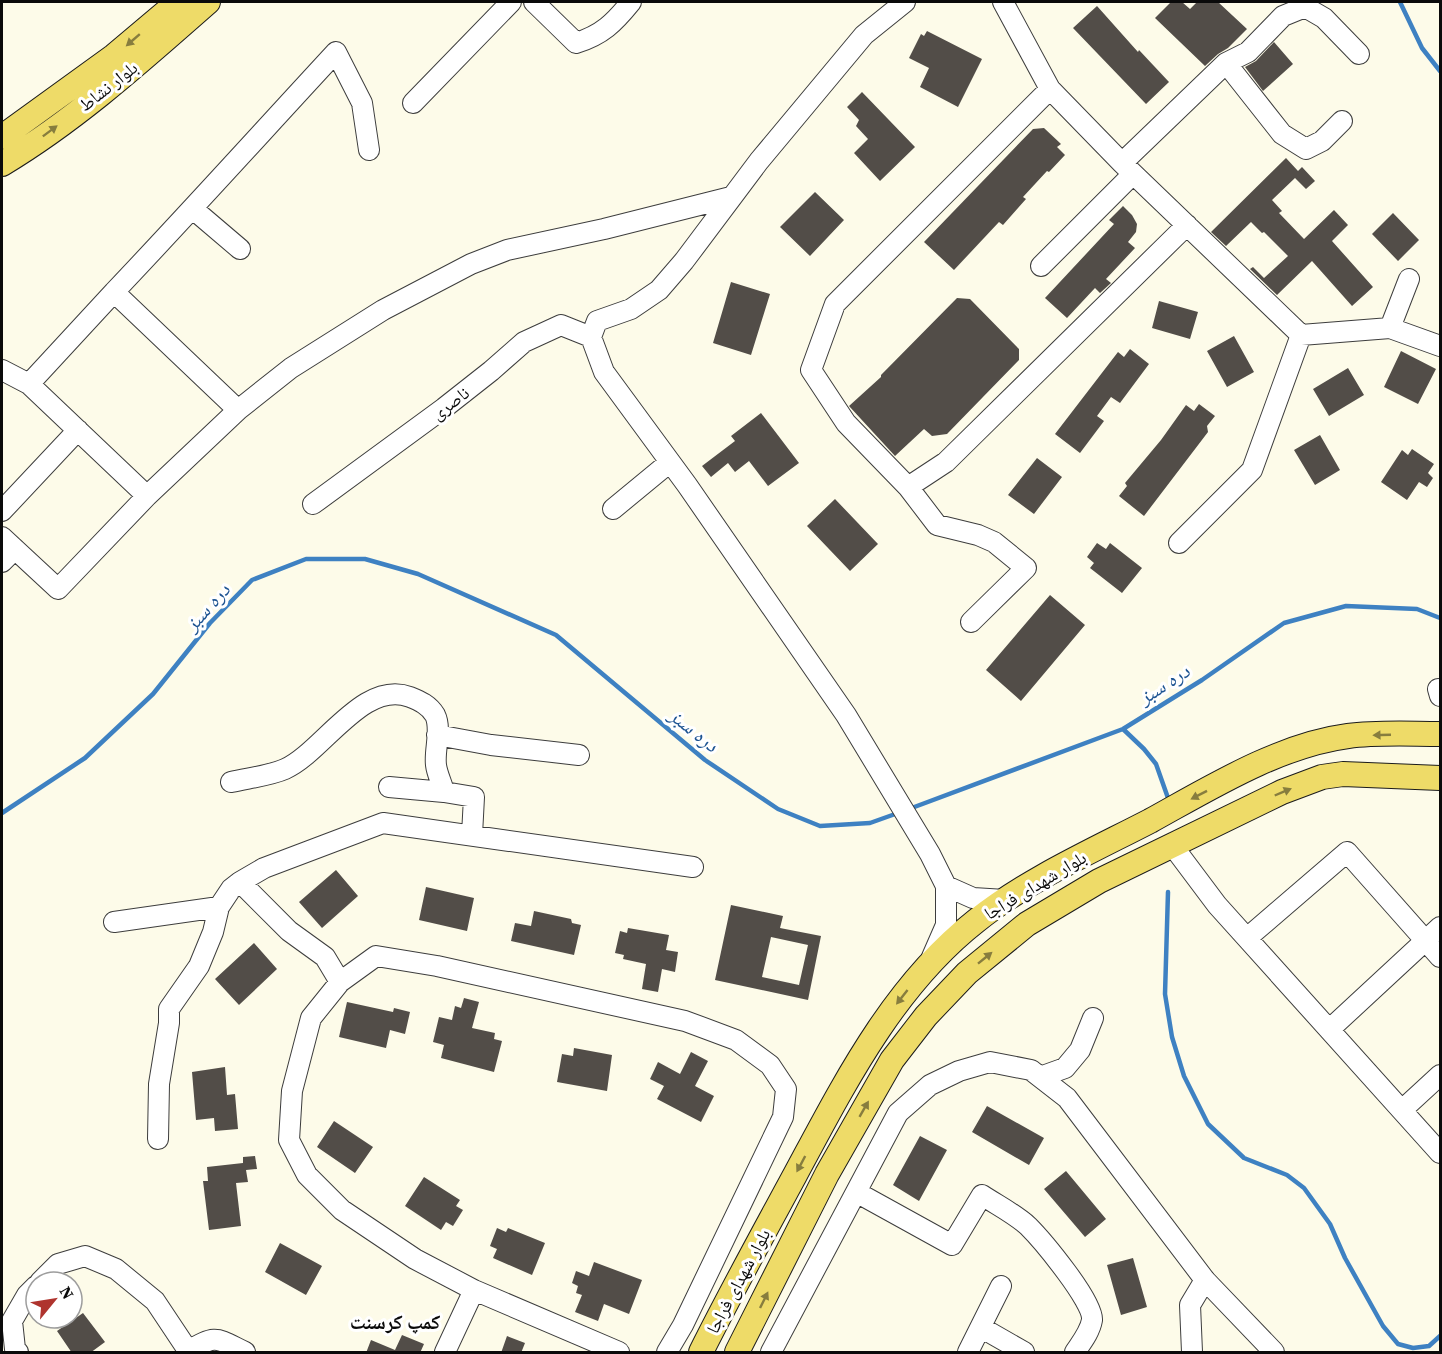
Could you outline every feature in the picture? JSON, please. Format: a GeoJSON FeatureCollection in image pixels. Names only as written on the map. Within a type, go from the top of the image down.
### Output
{"type":"FeatureCollection","features":[{"type":"Feature","properties":{"kind":"main road","name":"بلوار نشاط"},"geometry":{"type":"LineString","coordinates":[[2,137],[114,57],[178,2]]}},
{"type":"Feature","properties":{"kind":"main road","name":"بلوار نشاط"},"geometry":{"type":"LineString","coordinates":[[2,164],[30,147],[125,74],[208,2]]}},
{"type":"Feature","properties":{"kind":"main road","name":"بلوار شهدای فراجا"},"geometry":{"type":"LineString","coordinates":[[701,1353],[842,1086],[897,1004],[929,964],[976,920],[1022,889],[1264,762],[1295,750],[1348,736],[1440,734]]}},
{"type":"Feature","properties":{"kind":"main road","name":"بلوار شهدای فراجا"},"geometry":{"type":"LineString","coordinates":[[737,1353],[826,1174],[892,1060],[926,1016],[967,973],[1027,924],[1099,880],[1282,792],[1322,777],[1343,774],[1440,778]]}},
{"type":"Feature","properties":{"kind":"street"},"geometry":{"type":"LineString","coordinates":[[413,103],[511,2]]}},
{"type":"Feature","properties":{"kind":"street"},"geometry":{"type":"LineString","coordinates":[[534,2],[576,43],[594,38],[616,20],[631,2]]}},
{"type":"Feature","properties":{"kind":"street"},"geometry":{"type":"LineString","coordinates":[[905,2],[864,35],[730,197],[684,261],[659,290],[631,309],[597,321],[591,338],[604,372],[670,462],[846,716],[930,854],[946,886],[946,925],[929,964]]}},
{"type":"Feature","properties":{"kind":"street"},"geometry":{"type":"LineString","coordinates":[[1003,2],[1050,89],[1128,169],[1301,335],[1390,328],[1440,346]]}},
{"type":"Feature","properties":{"kind":"street"},"geometry":{"type":"LineString","coordinates":[[1041,266],[1226,63],[1248,52],[1283,16],[1305,7],[1324,18],[1359,54]]}},
{"type":"Feature","properties":{"kind":"street"},"geometry":{"type":"LineString","coordinates":[[29,384],[336,52],[362,103],[369,150]]}},
{"type":"Feature","properties":{"kind":"street"},"geometry":{"type":"LineString","coordinates":[[1226,63],[1282,134],[1306,149],[1322,141],[1342,121]]}},
{"type":"Feature","properties":{"kind":"street"},"geometry":{"type":"LineString","coordinates":[[971,622],[1026,568],[994,542],[978,535],[937,525],[908,488],[846,423],[811,370],[836,304],[1050,89]]}},
{"type":"Feature","properties":{"kind":"street"},"geometry":{"type":"LineString","coordinates":[[6,550],[58,589],[147,496],[238,410],[291,368],[365,321],[471,264],[507,250],[604,229],[730,197]]}},
{"type":"Feature","properties":{"kind":"street"},"geometry":{"type":"LineString","coordinates":[[193,209],[240,249]]}},
{"type":"Feature","properties":{"kind":"street"},"geometry":{"type":"LineString","coordinates":[[908,488],[946,462],[1187,225]]}},
{"type":"Feature","properties":{"kind":"street"},"geometry":{"type":"LineString","coordinates":[[1390,328],[1409,279]]}},
{"type":"Feature","properties":{"kind":"street"},"geometry":{"type":"LineString","coordinates":[[114,292],[238,410]]}},
{"type":"Feature","properties":{"kind":"street","name":"ناصری"},"geometry":{"type":"LineString","coordinates":[[313,504],[444,408],[524,342],[561,324],[591,338]]}},
{"type":"Feature","properties":{"kind":"street"},"geometry":{"type":"LineString","coordinates":[[1179,543],[1252,470],[1301,335]]}},
{"type":"Feature","properties":{"kind":"street"},"geometry":{"type":"LineString","coordinates":[[2,370],[29,384],[147,496]]}},
{"type":"Feature","properties":{"kind":"street"},"geometry":{"type":"LineString","coordinates":[[2,511],[78,430]]}},
{"type":"Feature","properties":{"kind":"street"},"geometry":{"type":"LineString","coordinates":[[613,509],[670,462]]}},
{"type":"Feature","properties":{"kind":"street"},"geometry":{"type":"LineString","coordinates":[[231,782],[284,770],[306,755],[356,709],[375,699],[400,693],[423,702],[436,717],[436,766],[444,792]]}},
{"type":"Feature","properties":{"kind":"street"},"geometry":{"type":"LineString","coordinates":[[437,735],[492,745],[579,755]]}},
{"type":"Feature","properties":{"kind":"street"},"geometry":{"type":"LineString","coordinates":[[389,787],[474,797],[472,835]]}},
{"type":"Feature","properties":{"kind":"street"},"geometry":{"type":"LineString","coordinates":[[158,1139],[159,1084],[170,1023],[169,1010],[199,966],[213,932],[219,907],[231,889],[264,868],[383,823],[693,867]]}},
{"type":"Feature","properties":{"kind":"street"},"geometry":{"type":"LineString","coordinates":[[1172,845],[1217,905],[1440,1153]]}},
{"type":"Feature","properties":{"kind":"street"},"geometry":{"type":"LineString","coordinates":[[1247,938],[1347,852],[1434,934],[1440,957]]}},
{"type":"Feature","properties":{"kind":"street"},"geometry":{"type":"LineString","coordinates":[[240,882],[289,931],[325,957],[340,982]]}},
{"type":"Feature","properties":{"kind":"street"},"geometry":{"type":"LineString","coordinates":[[946,886],[973,898],[1005,900]]}},
{"type":"Feature","properties":{"kind":"street"},"geometry":{"type":"LineString","coordinates":[[114,922],[219,907]]}},
{"type":"Feature","properties":{"kind":"street"},"geometry":{"type":"LineString","coordinates":[[1330,1029],[1434,934]]}},
{"type":"Feature","properties":{"kind":"street"},"geometry":{"type":"LineString","coordinates":[[619,1353],[474,1290],[415,1259],[342,1210],[307,1175],[289,1140],[292,1090],[311,1018],[340,982],[376,956],[437,966],[686,1021],[736,1041],[770,1065],[786,1089],[783,1117],[683,1325],[667,1353]]}},
{"type":"Feature","properties":{"kind":"street"},"geometry":{"type":"LineString","coordinates":[[1040,1077],[1065,1068],[1080,1050],[1093,1018]]}},
{"type":"Feature","properties":{"kind":"street"},"geometry":{"type":"LineString","coordinates":[[771,1353],[898,1113],[930,1086],[959,1071],[990,1062],[1031,1070],[1067,1098],[1205,1280],[1274,1353]]}},
{"type":"Feature","properties":{"kind":"street"},"geometry":{"type":"LineString","coordinates":[[1402,1110],[1440,1075]]}},
{"type":"Feature","properties":{"kind":"street"},"geometry":{"type":"LineString","coordinates":[[856,1192],[952,1245],[982,1195],[1027,1226],[1066,1272],[1088,1303],[1092,1318],[1089,1330],[1075,1353]]}},
{"type":"Feature","properties":{"kind":"street"},"geometry":{"type":"LineString","coordinates":[[52,1270],[58,1264],[85,1256],[116,1269],[155,1301],[189,1352],[208,1340],[219,1339],[245,1353]]}},
{"type":"Feature","properties":{"kind":"street"},"geometry":{"type":"LineString","coordinates":[[1192,1353],[1190,1305],[1205,1280]]}},
{"type":"Feature","properties":{"kind":"street"},"geometry":{"type":"LineString","coordinates":[[968,1353],[1001,1286]]}},
{"type":"Feature","properties":{"kind":"street"},"geometry":{"type":"LineString","coordinates":[[445,1353],[474,1290]]}},
{"type":"Feature","properties":{"kind":"street"},"geometry":{"type":"LineString","coordinates":[[18,1353],[15,1349],[12,1321],[24,1300]]}},
{"type":"Feature","properties":{"kind":"street"},"geometry":{"type":"LineString","coordinates":[[982,1328],[1024,1353]]}},
{"type":"Feature","properties":{"kind":"building"},"geometry":{"type":"Polygon","coordinates":[[[1171,2],[1182,2],[1190,9],[1197,2],[1218,2],[1247,29],[1205,66],[1155,18],[1171,2]]]}},
{"type":"Feature","properties":{"kind":"building"},"geometry":{"type":"Polygon","coordinates":[[[1097,6],[1138,52],[1139,50],[1169,82],[1146,104],[1073,28],[1097,6]]]}},
{"type":"Feature","properties":{"kind":"building"},"geometry":{"type":"Polygon","coordinates":[[[927,31],[982,59],[958,107],[920,87],[929,68],[909,58],[921,34],[924,36],[927,31]]]}},
{"type":"Feature","properties":{"kind":"building"},"geometry":{"type":"Polygon","coordinates":[[[1274,42],[1293,64],[1263,91],[1245,67],[1256,61],[1274,42]]]}},
{"type":"Feature","properties":{"kind":"building"},"geometry":{"type":"Polygon","coordinates":[[[862,92],[915,147],[880,181],[854,153],[868,139],[856,126],[859,120],[847,107],[862,92]]]}},
{"type":"Feature","properties":{"kind":"building"},"geometry":{"type":"Polygon","coordinates":[[[1044,128],[1061,144],[1057,147],[1065,155],[1023,197],[1026,199],[1003,225],[999,222],[954,270],[924,242],[1033,129],[1044,128]]]}},
{"type":"Feature","properties":{"kind":"building"},"geometry":{"type":"Polygon","coordinates":[[[1286,158],[1298,171],[1302,167],[1315,181],[1306,189],[1295,178],[1272,200],[1282,211],[1279,213],[1304,239],[1334,210],[1348,225],[1332,241],[1373,287],[1352,306],[1312,261],[1277,295],[1250,269],[1253,267],[1264,278],[1288,256],[1251,222],[1226,246],[1211,232],[1286,158]]]}},
{"type":"Feature","properties":{"kind":"building"},"geometry":{"type":"Polygon","coordinates":[[[815,192],[844,220],[810,256],[780,227],[815,192]]]}},
{"type":"Feature","properties":{"kind":"building"},"geometry":{"type":"Polygon","coordinates":[[[1123,206],[1137,224],[1136,232],[1128,242],[1135,248],[1106,279],[1111,283],[1100,293],[1095,288],[1067,318],[1045,298],[1114,224],[1109,220],[1123,206]]]}},
{"type":"Feature","properties":{"kind":"building"},"geometry":{"type":"Polygon","coordinates":[[[1393,213],[1419,240],[1398,261],[1372,234],[1393,213]]]}},
{"type":"Feature","properties":{"kind":"building"},"geometry":{"type":"Polygon","coordinates":[[[731,282],[770,294],[751,355],[713,343],[731,282]]]}},
{"type":"Feature","properties":{"kind":"building"},"geometry":{"type":"Polygon","coordinates":[[[957,298],[970,299],[1019,349],[1019,360],[947,434],[932,436],[924,429],[895,456],[849,406],[881,377],[957,298]]]}},
{"type":"Feature","properties":{"kind":"building"},"geometry":{"type":"Polygon","coordinates":[[[1159,301],[1198,312],[1190,339],[1152,328],[1159,301]]]}},
{"type":"Feature","properties":{"kind":"building"},"geometry":{"type":"Polygon","coordinates":[[[1234,336],[1254,372],[1227,387],[1207,351],[1234,336]]]}},
{"type":"Feature","properties":{"kind":"building"},"geometry":{"type":"Polygon","coordinates":[[[1130,349],[1149,364],[1120,403],[1111,397],[1097,416],[1104,421],[1080,453],[1055,434],[1118,352],[1124,357],[1130,349]]]}},
{"type":"Feature","properties":{"kind":"building"},"geometry":{"type":"Polygon","coordinates":[[[1401,351],[1436,369],[1418,404],[1384,387],[1401,351]]]}},
{"type":"Feature","properties":{"kind":"building"},"geometry":{"type":"Polygon","coordinates":[[[1348,368],[1364,395],[1329,416],[1313,389],[1348,368]]]}},
{"type":"Feature","properties":{"kind":"building"},"geometry":{"type":"Polygon","coordinates":[[[1199,404],[1215,416],[1207,426],[1208,432],[1144,516],[1119,496],[1127,486],[1125,483],[1161,440],[1186,405],[1194,411],[1199,404]]]}},
{"type":"Feature","properties":{"kind":"building"},"geometry":{"type":"Polygon","coordinates":[[[761,413],[799,463],[768,486],[749,461],[735,472],[728,463],[711,477],[702,466],[735,441],[731,436],[761,413]]]}},
{"type":"Feature","properties":{"kind":"building"},"geometry":{"type":"Polygon","coordinates":[[[1320,435],[1340,470],[1315,485],[1294,450],[1320,435]]]}},
{"type":"Feature","properties":{"kind":"building"},"geometry":{"type":"Polygon","coordinates":[[[1412,449],[1434,464],[1428,473],[1433,478],[1427,487],[1419,482],[1407,500],[1381,482],[1402,450],[1408,455],[1412,449]]]}},
{"type":"Feature","properties":{"kind":"building"},"geometry":{"type":"Polygon","coordinates":[[[1037,458],[1062,477],[1034,514],[1008,495],[1037,458]]]}},
{"type":"Feature","properties":{"kind":"building"},"geometry":{"type":"Polygon","coordinates":[[[835,499],[878,544],[850,571],[807,526],[835,499]]]}},
{"type":"Feature","properties":{"kind":"building"},"geometry":{"type":"Polygon","coordinates":[[[1097,543],[1106,549],[1110,543],[1142,568],[1122,593],[1090,568],[1094,563],[1087,557],[1097,543]]]}},
{"type":"Feature","properties":{"kind":"building"},"geometry":{"type":"Polygon","coordinates":[[[1050,595],[1085,625],[1021,701],[986,670],[1050,595]]]}},
{"type":"Feature","properties":{"kind":"building"},"geometry":{"type":"Polygon","coordinates":[[[336,870],[358,896],[322,928],[299,902],[336,870]]]}},
{"type":"Feature","properties":{"kind":"building"},"geometry":{"type":"Polygon","coordinates":[[[426,887],[474,898],[467,931],[419,920],[426,887]]]}},
{"type":"Feature","properties":{"kind":"building"},"geometry":{"type":"Polygon","coordinates":[[[731,905],[783,916],[780,928],[821,936],[808,1000],[715,980],[731,905]],[[771,937],[762,977],[799,985],[808,945],[771,937]]]}},
{"type":"Feature","properties":{"kind":"building"},"geometry":{"type":"Polygon","coordinates":[[[534,911],[571,919],[572,923],[581,925],[574,955],[511,941],[515,923],[531,926],[534,911]]]}},
{"type":"Feature","properties":{"kind":"building"},"geometry":{"type":"Polygon","coordinates":[[[628,928],[669,935],[666,950],[678,952],[675,972],[662,969],[658,992],[642,989],[646,964],[623,959],[624,955],[615,953],[620,931],[627,933],[628,928]]]}},
{"type":"Feature","properties":{"kind":"building"},"geometry":{"type":"Polygon","coordinates":[[[254,943],[277,969],[239,1005],[215,979],[254,943]]]}},
{"type":"Feature","properties":{"kind":"building"},"geometry":{"type":"Polygon","coordinates":[[[464,998],[479,1002],[472,1028],[495,1033],[494,1039],[502,1041],[494,1072],[441,1058],[444,1045],[433,1042],[439,1017],[452,1020],[455,1006],[461,1008],[464,998]]]}},
{"type":"Feature","properties":{"kind":"building"},"geometry":{"type":"Polygon","coordinates":[[[347,1002],[393,1012],[394,1008],[410,1012],[405,1034],[390,1030],[386,1048],[339,1037],[347,1002]]]}},
{"type":"Feature","properties":{"kind":"building"},"geometry":{"type":"Polygon","coordinates":[[[574,1048],[612,1055],[607,1091],[557,1082],[562,1054],[573,1056],[574,1048]]]}},
{"type":"Feature","properties":{"kind":"building"},"geometry":{"type":"Polygon","coordinates":[[[691,1052],[708,1061],[695,1086],[714,1096],[701,1122],[657,1099],[664,1086],[650,1079],[658,1062],[680,1074],[691,1052]]]}},
{"type":"Feature","properties":{"kind":"building"},"geometry":{"type":"Polygon","coordinates":[[[225,1067],[227,1095],[235,1094],[238,1129],[215,1131],[214,1118],[196,1120],[192,1072],[225,1067]]]}},
{"type":"Feature","properties":{"kind":"building"},"geometry":{"type":"Polygon","coordinates":[[[987,1106],[1044,1138],[1029,1165],[972,1132],[987,1106]]]}},
{"type":"Feature","properties":{"kind":"building"},"geometry":{"type":"Polygon","coordinates":[[[334,1121],[373,1147],[355,1173],[317,1147],[334,1121]]]}},
{"type":"Feature","properties":{"kind":"building"},"geometry":{"type":"Polygon","coordinates":[[[920,1136],[947,1150],[919,1201],[893,1185],[920,1136]]]}},
{"type":"Feature","properties":{"kind":"building"},"geometry":{"type":"Polygon","coordinates":[[[255,1156],[257,1169],[246,1170],[248,1182],[236,1183],[241,1226],[209,1230],[203,1181],[208,1181],[207,1167],[243,1163],[243,1157],[255,1156]]]}},
{"type":"Feature","properties":{"kind":"building"},"geometry":{"type":"Polygon","coordinates":[[[1066,1171],[1106,1219],[1085,1237],[1044,1189],[1066,1171]]]}},
{"type":"Feature","properties":{"kind":"building"},"geometry":{"type":"Polygon","coordinates":[[[424,1177],[460,1200],[456,1206],[463,1210],[453,1226],[446,1222],[441,1230],[405,1206],[424,1177]]]}},
{"type":"Feature","properties":{"kind":"building"},"geometry":{"type":"Polygon","coordinates":[[[497,1228],[506,1232],[508,1228],[545,1243],[532,1275],[493,1258],[497,1249],[490,1246],[497,1228]]]}},
{"type":"Feature","properties":{"kind":"building"},"geometry":{"type":"Polygon","coordinates":[[[280,1243],[322,1266],[306,1295],[265,1272],[280,1243]]]}},
{"type":"Feature","properties":{"kind":"building"},"geometry":{"type":"Polygon","coordinates":[[[1133,1258],[1147,1307],[1121,1315],[1107,1265],[1133,1258]]]}},
{"type":"Feature","properties":{"kind":"building"},"geometry":{"type":"Polygon","coordinates":[[[594,1262],[642,1280],[629,1314],[604,1304],[598,1321],[575,1312],[582,1295],[576,1293],[578,1286],[572,1283],[576,1271],[589,1276],[594,1262]]]}},
{"type":"Feature","properties":{"kind":"building"},"geometry":{"type":"Polygon","coordinates":[[[84,1314],[105,1342],[90,1353],[72,1353],[57,1331],[84,1330],[84,1314]]]}},
{"type":"Feature","properties":{"kind":"building"},"geometry":{"type":"Polygon","coordinates":[[[402,1335],[424,1344],[420,1353],[366,1353],[371,1340],[395,1350],[402,1335]]]}},
{"type":"Feature","properties":{"kind":"building"},"geometry":{"type":"Polygon","coordinates":[[[507,1336],[525,1343],[521,1353],[501,1353],[507,1336]]]}},
{"type":"Feature","properties":{"kind":"waterway","name":"دره سبز"},"geometry":{"type":"LineString","coordinates":[[1400,2],[1422,48],[1440,71]]}},
{"type":"Feature","properties":{"kind":"waterway","name":"دره سبز"},"geometry":{"type":"LineString","coordinates":[[2,813],[85,758],[153,694],[210,623],[252,580],[306,559],[365,559],[418,574],[556,635],[705,760],[778,809],[820,826],[870,823],[898,813]]}},
{"type":"Feature","properties":{"kind":"waterway","name":"دره سبز"},"geometry":{"type":"LineString","coordinates":[[909,809],[1123,729],[1202,680],[1284,623],[1346,606],[1417,609],[1440,618]]}},
{"type":"Feature","properties":{"kind":"waterway"},"geometry":{"type":"LineString","coordinates":[[1123,729],[1156,764],[1168,798]]}},
{"type":"Feature","properties":{"kind":"waterway"},"geometry":{"type":"LineString","coordinates":[[1168,892],[1165,994],[1172,1037],[1184,1076],[1208,1124],[1244,1158],[1287,1175],[1304,1188],[1330,1224],[1345,1258],[1383,1326],[1398,1344],[1413,1348],[1429,1346],[1440,1336]]}},
{"type":"Feature","properties":{"kind":"district","name":"کمپ کرسنت"},"geometry":{"type":"Point","coordinates":[395,1322]}}]}
